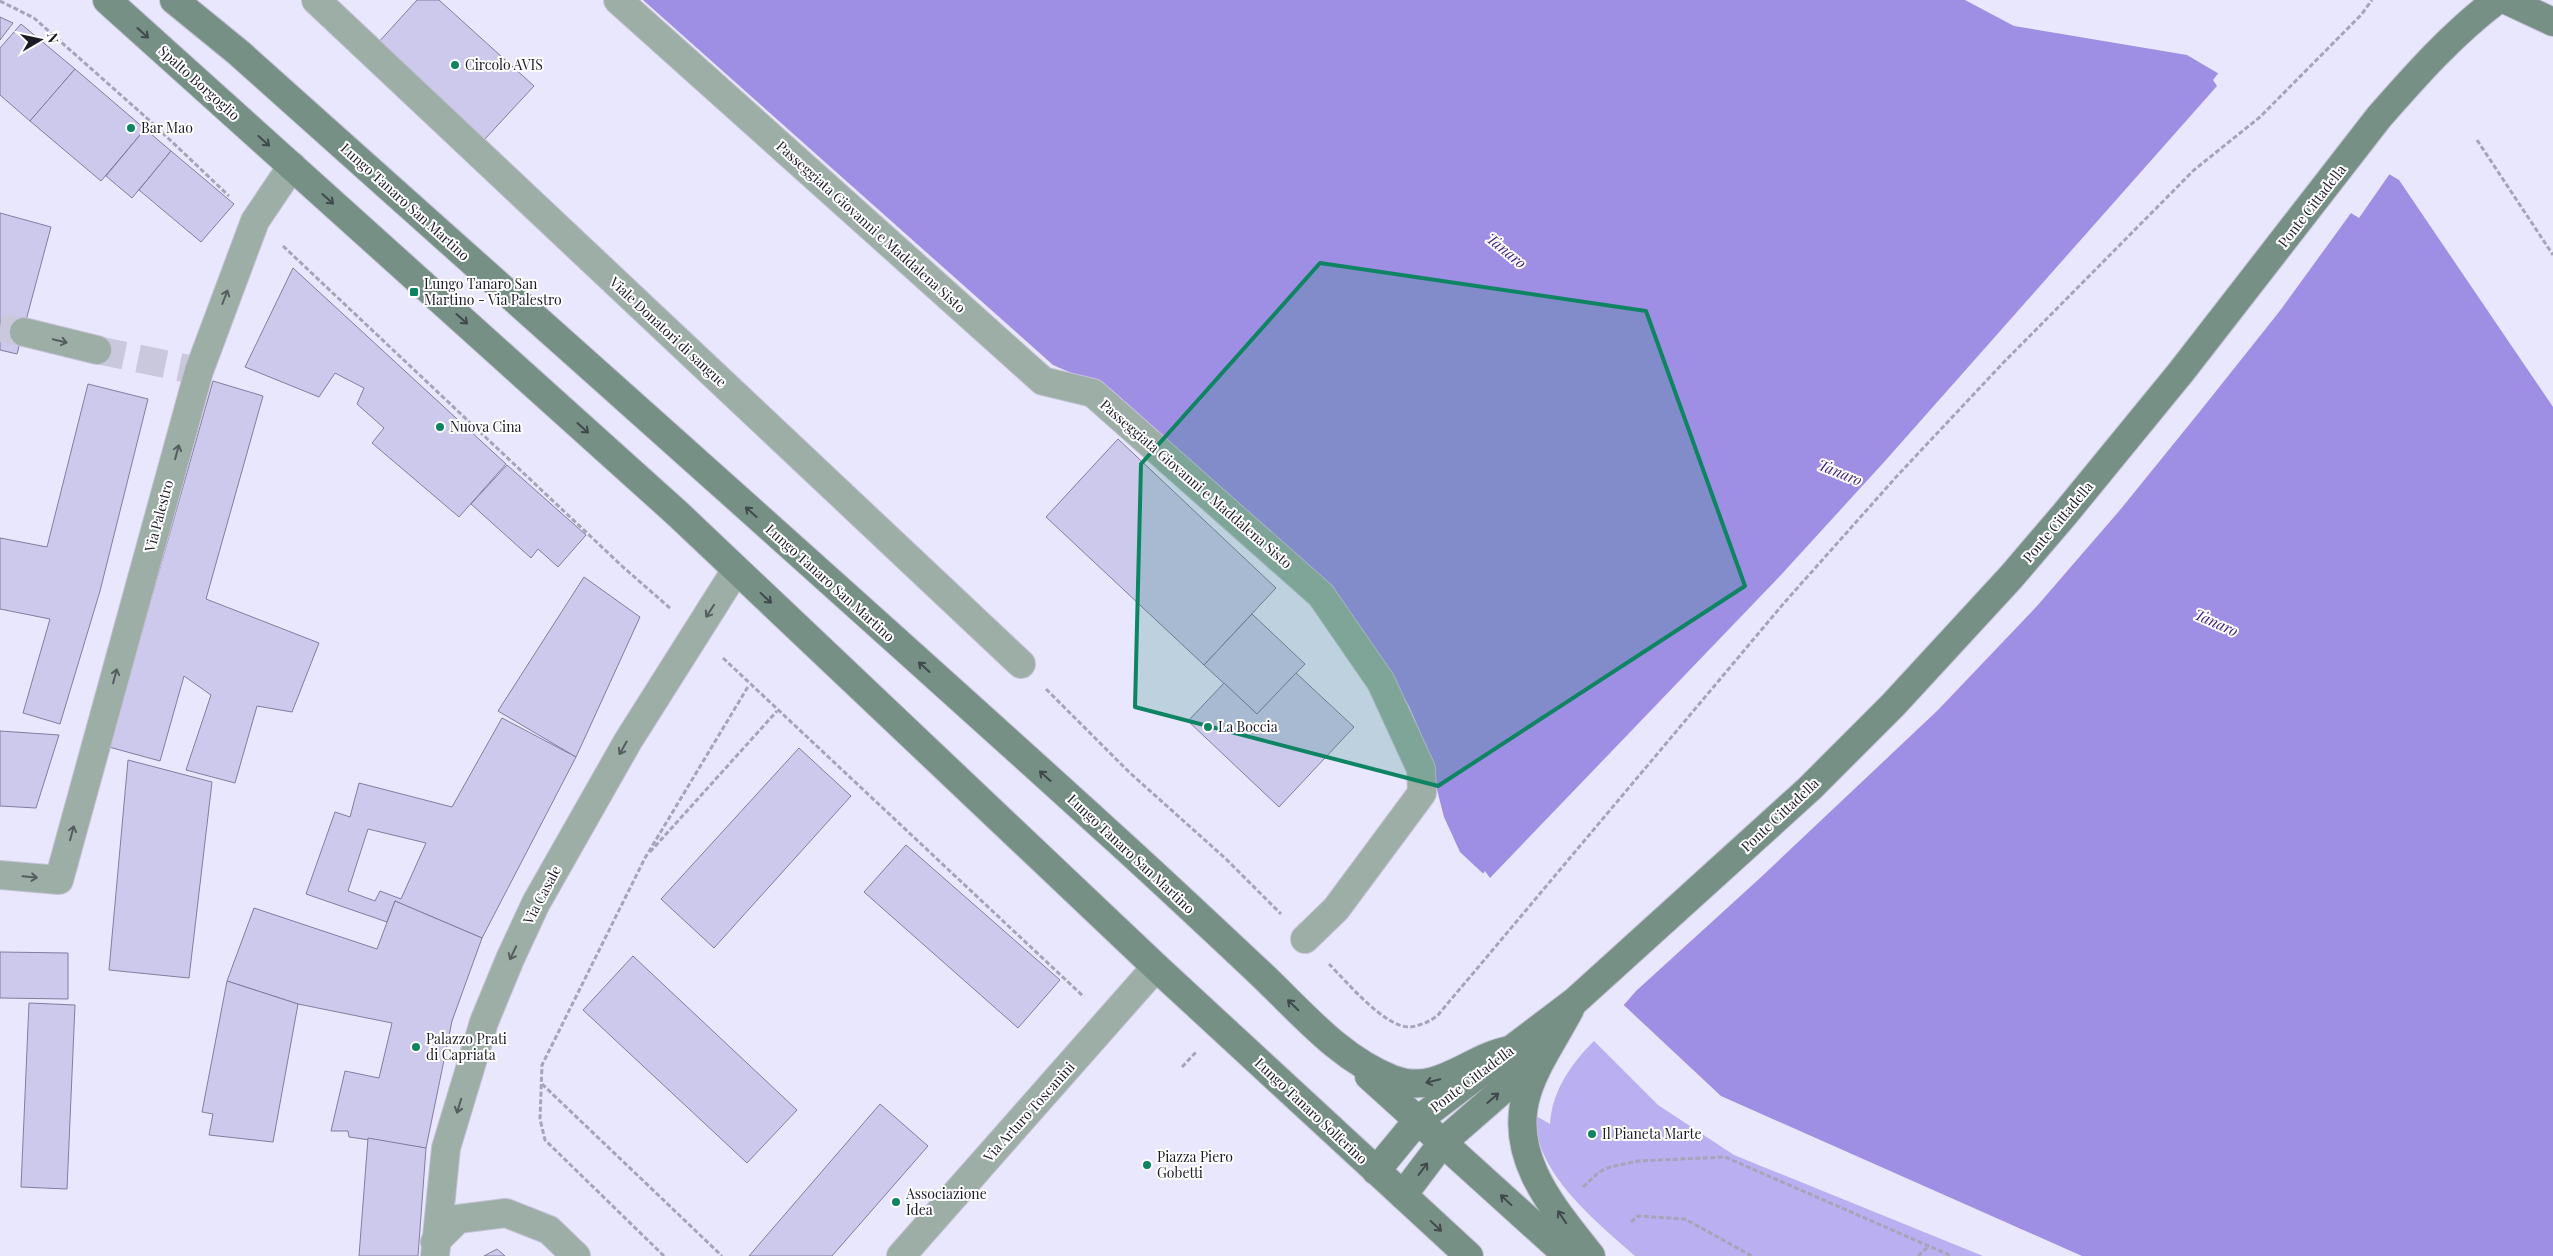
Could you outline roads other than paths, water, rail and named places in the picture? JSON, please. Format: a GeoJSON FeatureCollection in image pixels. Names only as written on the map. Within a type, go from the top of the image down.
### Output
{"type":"FeatureCollection","features":[{"type":"Feature","properties":{"kind":"main road","name":"Spalto Borgoglio"},"geometry":{"type":"LineString","coordinates":[[107,0],[292,166]]}},
{"type":"Feature","properties":{"kind":"main road","name":"Lungo Tanaro San Martino"},"geometry":{"type":"LineString","coordinates":[[174,0],[254,66],[1109,833],[1328,1039],[1388,1078],[1411,1084],[1427,1083],[1458,1073],[1491,1053],[1510,1050]]}},
{"type":"Feature","properties":{"kind":"main road","name":"Ponte Cittadella"},"geometry":{"type":"LineString","coordinates":[[1418,1120],[1574,1002],[1809,789],[1899,698],[2005,584],[2181,372],[2379,117],[2456,33],[2497,0]]}},
{"type":"Feature","properties":{"kind":"main road"},"geometry":{"type":"LineString","coordinates":[[2506,0],[2527,12],[2553,22]]}},
{"type":"Feature","properties":{"kind":"main road"},"geometry":{"type":"LineString","coordinates":[[292,166],[554,402],[736,570],[1156,967]]}},
{"type":"Feature","properties":{"kind":"main road","name":"Lungo Tanaro Solferino"},"geometry":{"type":"LineString","coordinates":[[1156,967],[1469,1256]]}},
{"type":"Feature","properties":{"kind":"main road","name":"Ponte Cittadella"},"geometry":{"type":"LineString","coordinates":[[1547,1052],[1574,1002]]}},
{"type":"Feature","properties":{"kind":"main road"},"geometry":{"type":"LineString","coordinates":[[1328,1039],[1568,1256]]}},
{"type":"Feature","properties":{"kind":"main road"},"geometry":{"type":"LineString","coordinates":[[1403,1195],[1444,1142],[1547,1052]]}},
{"type":"Feature","properties":{"kind":"main road"},"geometry":{"type":"LineString","coordinates":[[1547,1052],[1526,1094],[1523,1117],[1526,1152],[1535,1178],[1543,1191],[1591,1256]]}},
{"type":"Feature","properties":{"kind":"main road"},"geometry":{"type":"LineString","coordinates":[[1376,1172],[1418,1120]]}},
{"type":"Feature","properties":{"kind":"street","name":"Viale Donatori di sangue"},"geometry":{"type":"LineString","coordinates":[[316,0],[1021,664]]}},
{"type":"Feature","properties":{"kind":"street","name":"Passeggiata Giovanni e Maddalena Sisto"},"geometry":{"type":"LineString","coordinates":[[618,0],[1043,382],[1093,394],[1321,594],[1381,682],[1420,769],[1422,793],[1336,909],[1305,939]]}},
{"type":"Feature","properties":{"kind":"street","name":"Via Palestro"},"geometry":{"type":"LineString","coordinates":[[0,875],[59,880],[199,372],[255,221],[292,166]]}},
{"type":"Feature","properties":{"kind":"street"},"geometry":{"type":"LineString","coordinates":[[24,332],[97,350]]}},
{"type":"Feature","properties":{"kind":"street","name":"Via Casale"},"geometry":{"type":"LineString","coordinates":[[435,1249],[446,1148],[484,1022],[510,959],[536,903],[623,749],[736,570]]}},
{"type":"Feature","properties":{"kind":"street","name":"Via Arturo Toscanini"},"geometry":{"type":"LineString","coordinates":[[901,1256],[1156,967]]}},
{"type":"Feature","properties":{"kind":"street"},"geometry":{"type":"LineString","coordinates":[[435,1249],[458,1219],[506,1213],[549,1230],[576,1256]]}},
{"type":"Feature","properties":{"kind":"water","name":"Tanaro"},"geometry":{"type":"Polygon","coordinates":[[[643,0],[1965,0],[2014,26],[2187,55],[2399,180],[2553,407],[2553,1256],[2082,1256],[1721,1096],[1460,852],[1444,817],[1425,743],[1409,706],[1378,654],[1342,607],[1294,552],[1113,391],[1053,365],[643,0]]]}},
{"type":"Feature","properties":{"kind":"tunnel"},"geometry":{"type":"LineString","coordinates":[[0,328],[24,332]]}},
{"type":"Feature","properties":{"kind":"tunnel"},"geometry":{"type":"LineString","coordinates":[[97,350],[199,371]]}},
{"type":"Feature","properties":{"kind":"place","name":"Circolo AVIS"},"geometry":{"type":"Point","coordinates":[455,65]}},
{"type":"Feature","properties":{"kind":"place","name":"Bar Mao"},"geometry":{"type":"Point","coordinates":[131,128]}},
{"type":"Feature","properties":{"kind":"place","name":"Lungo Tanaro San Martino - Via Palestro"},"geometry":{"type":"Point","coordinates":[414,292]}},
{"type":"Feature","properties":{"kind":"place","name":"Nuova Cina"},"geometry":{"type":"Point","coordinates":[440,427]}},
{"type":"Feature","properties":{"kind":"place","name":"La Boccia"},"geometry":{"type":"Point","coordinates":[1208,727]}},
{"type":"Feature","properties":{"kind":"place","name":"Palazzo Prati di Capriata"},"geometry":{"type":"Point","coordinates":[416,1047]}},
{"type":"Feature","properties":{"kind":"place","name":"Il Pianeta Marte"},"geometry":{"type":"Point","coordinates":[1592,1134]}},
{"type":"Feature","properties":{"kind":"place","name":"Piazza Piero Gobetti"},"geometry":{"type":"Point","coordinates":[1147,1165]}},
{"type":"Feature","properties":{"kind":"place","name":"Associazione Idea"},"geometry":{"type":"Point","coordinates":[896,1202]}}]}
